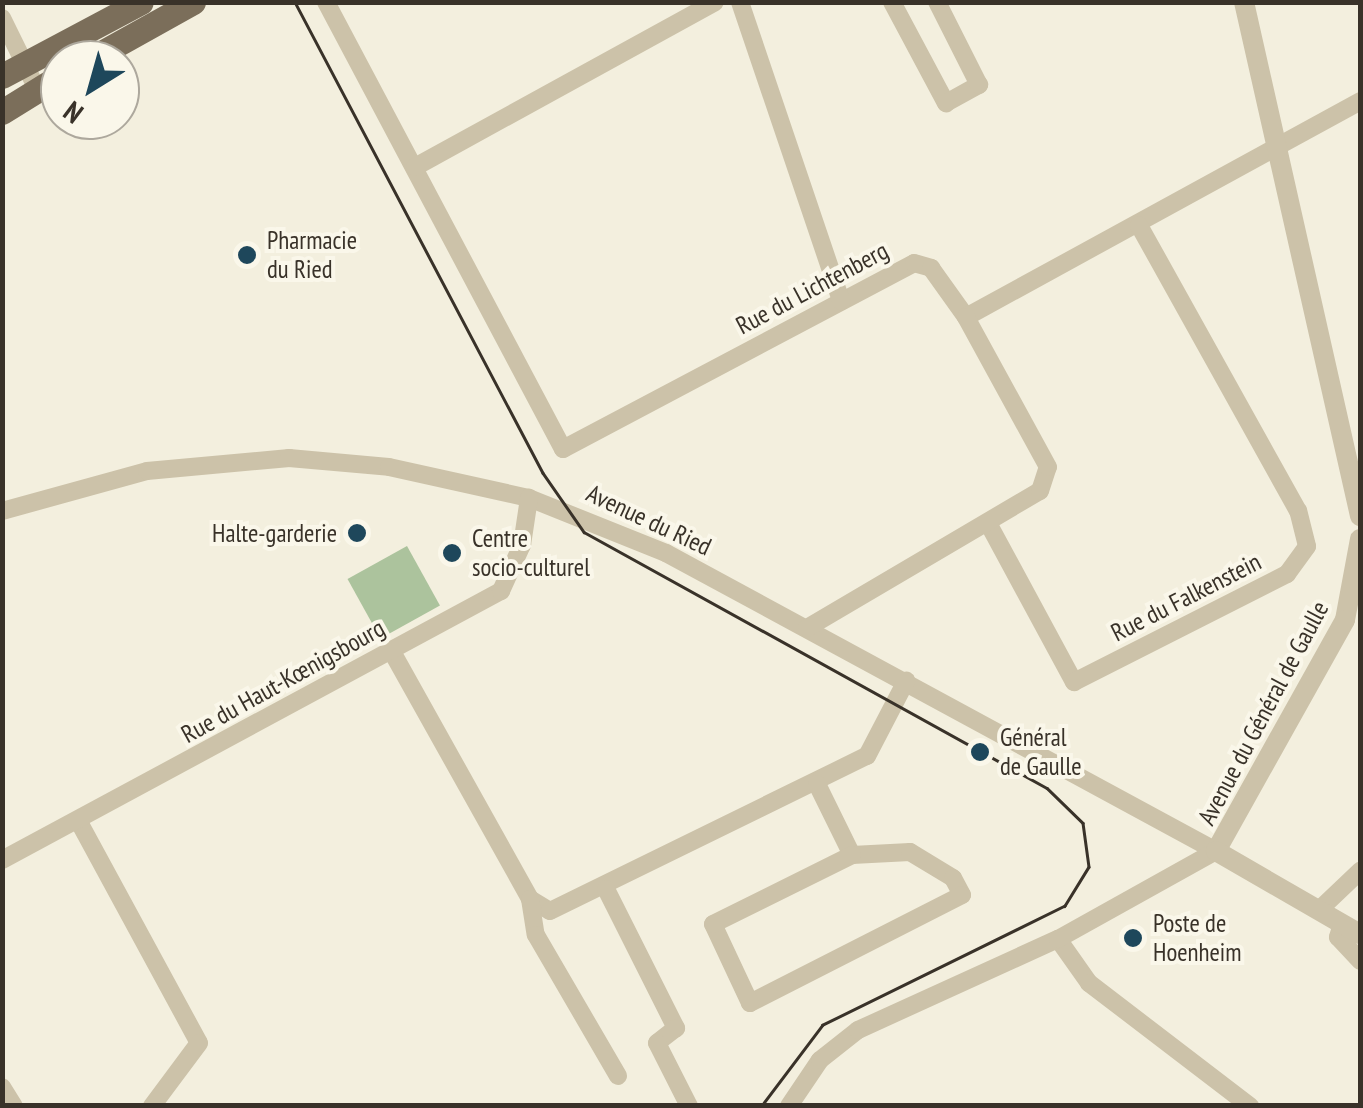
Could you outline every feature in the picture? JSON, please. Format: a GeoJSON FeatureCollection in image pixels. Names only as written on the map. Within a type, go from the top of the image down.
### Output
{"type":"FeatureCollection","features":[{"type":"Feature","properties":{"kind":"main road"},"geometry":{"type":"LineString","coordinates":[[2,112],[22,77],[141,2]]}},
{"type":"Feature","properties":{"kind":"main road"},"geometry":{"type":"LineString","coordinates":[[125,40],[194,2]]}},
{"type":"Feature","properties":{"kind":"street"},"geometry":{"type":"LineString","coordinates":[[326,2],[415,167],[715,2]]}},
{"type":"Feature","properties":{"kind":"street"},"geometry":{"type":"LineString","coordinates":[[740,2],[841,301]]}},
{"type":"Feature","properties":{"kind":"street"},"geometry":{"type":"LineString","coordinates":[[892,2],[946,103],[979,85],[937,2]]}},
{"type":"Feature","properties":{"kind":"street"},"geometry":{"type":"LineString","coordinates":[[1244,2],[1360,516]]}},
{"type":"Feature","properties":{"kind":"street"},"geometry":{"type":"LineString","coordinates":[[2,18],[22,77]]}},
{"type":"Feature","properties":{"kind":"street"},"geometry":{"type":"LineString","coordinates":[[966,316],[1360,101]]}},
{"type":"Feature","properties":{"kind":"street","name":"Rue du Lichtenberg"},"geometry":{"type":"LineString","coordinates":[[415,167],[563,449],[914,262],[931,268],[966,316],[1048,466],[1040,491],[807,628]]}},
{"type":"Feature","properties":{"kind":"street","name":"Rue du Falkenstein"},"geometry":{"type":"LineString","coordinates":[[988,523],[1074,682],[1288,574],[1307,546],[1298,511],[1139,225]]}},
{"type":"Feature","properties":{"kind":"street","name":"Avenue du Ried"},"geometry":{"type":"LineString","coordinates":[[2,512],[147,471],[289,458],[377,465],[529,498],[600,520],[906,681],[1216,852]]}},
{"type":"Feature","properties":{"kind":"street","name":"Rue du Haut-Kœnigsbourg"},"geometry":{"type":"LineString","coordinates":[[2,860],[79,822],[501,591],[522,546],[529,498]]}},
{"type":"Feature","properties":{"kind":"street","name":"Avenue du Général de Gaulle"},"geometry":{"type":"LineString","coordinates":[[1216,852],[1345,620],[1360,538]]}},
{"type":"Feature","properties":{"kind":"street"},"geometry":{"type":"LineString","coordinates":[[391,650],[530,899],[536,935],[618,1076]]}},
{"type":"Feature","properties":{"kind":"street"},"geometry":{"type":"LineString","coordinates":[[530,899],[550,911],[606,890],[867,756],[906,681]]}},
{"type":"Feature","properties":{"kind":"street"},"geometry":{"type":"LineString","coordinates":[[817,784],[852,854]]}},
{"type":"Feature","properties":{"kind":"street"},"geometry":{"type":"LineString","coordinates":[[79,822],[198,1042],[152,1106]]}},
{"type":"Feature","properties":{"kind":"street"},"geometry":{"type":"LineString","coordinates":[[910,852],[953,878],[961,900],[750,1003],[713,924],[852,854],[910,852]]}},
{"type":"Feature","properties":{"kind":"street"},"geometry":{"type":"LineString","coordinates":[[789,1106],[820,1060],[858,1030],[1058,939],[1216,852],[1351,929],[1338,937],[1360,961]]}},
{"type":"Feature","properties":{"kind":"street"},"geometry":{"type":"LineString","coordinates":[[1318,910],[1360,871]]}},
{"type":"Feature","properties":{"kind":"street"},"geometry":{"type":"LineString","coordinates":[[606,890],[676,1028],[658,1042],[690,1106]]}},
{"type":"Feature","properties":{"kind":"street"},"geometry":{"type":"LineString","coordinates":[[1058,939],[1089,983],[1250,1106]]}},
{"type":"Feature","properties":{"kind":"street"},"geometry":{"type":"LineString","coordinates":[[2,1087],[14,1106]]}},
{"type":"Feature","properties":{"kind":"green space"},"geometry":{"type":"Polygon","coordinates":[[[407,546],[440,605],[380,638],[348,579],[407,546]]]}},
{"type":"Feature","properties":{"kind":"tram line"},"geometry":{"type":"LineString","coordinates":[[295,2],[543,473],[584,532],[1047,788],[1083,823],[1089,867],[1065,906],[823,1025],[762,1106]]}},
{"type":"Feature","properties":{"kind":"place","name":"Pharmacie du Ried"},"geometry":{"type":"Point","coordinates":[247,255]}},
{"type":"Feature","properties":{"kind":"place","name":"Halte-garderie"},"geometry":{"type":"Point","coordinates":[357,533]}},
{"type":"Feature","properties":{"kind":"place","name":"Centre socio-culturel"},"geometry":{"type":"Point","coordinates":[452,553]}},
{"type":"Feature","properties":{"kind":"place","name":"Général de Gaulle"},"geometry":{"type":"Point","coordinates":[980,752]}},
{"type":"Feature","properties":{"kind":"place","name":"Poste de Hoenheim"},"geometry":{"type":"Point","coordinates":[1133,938]}}]}
